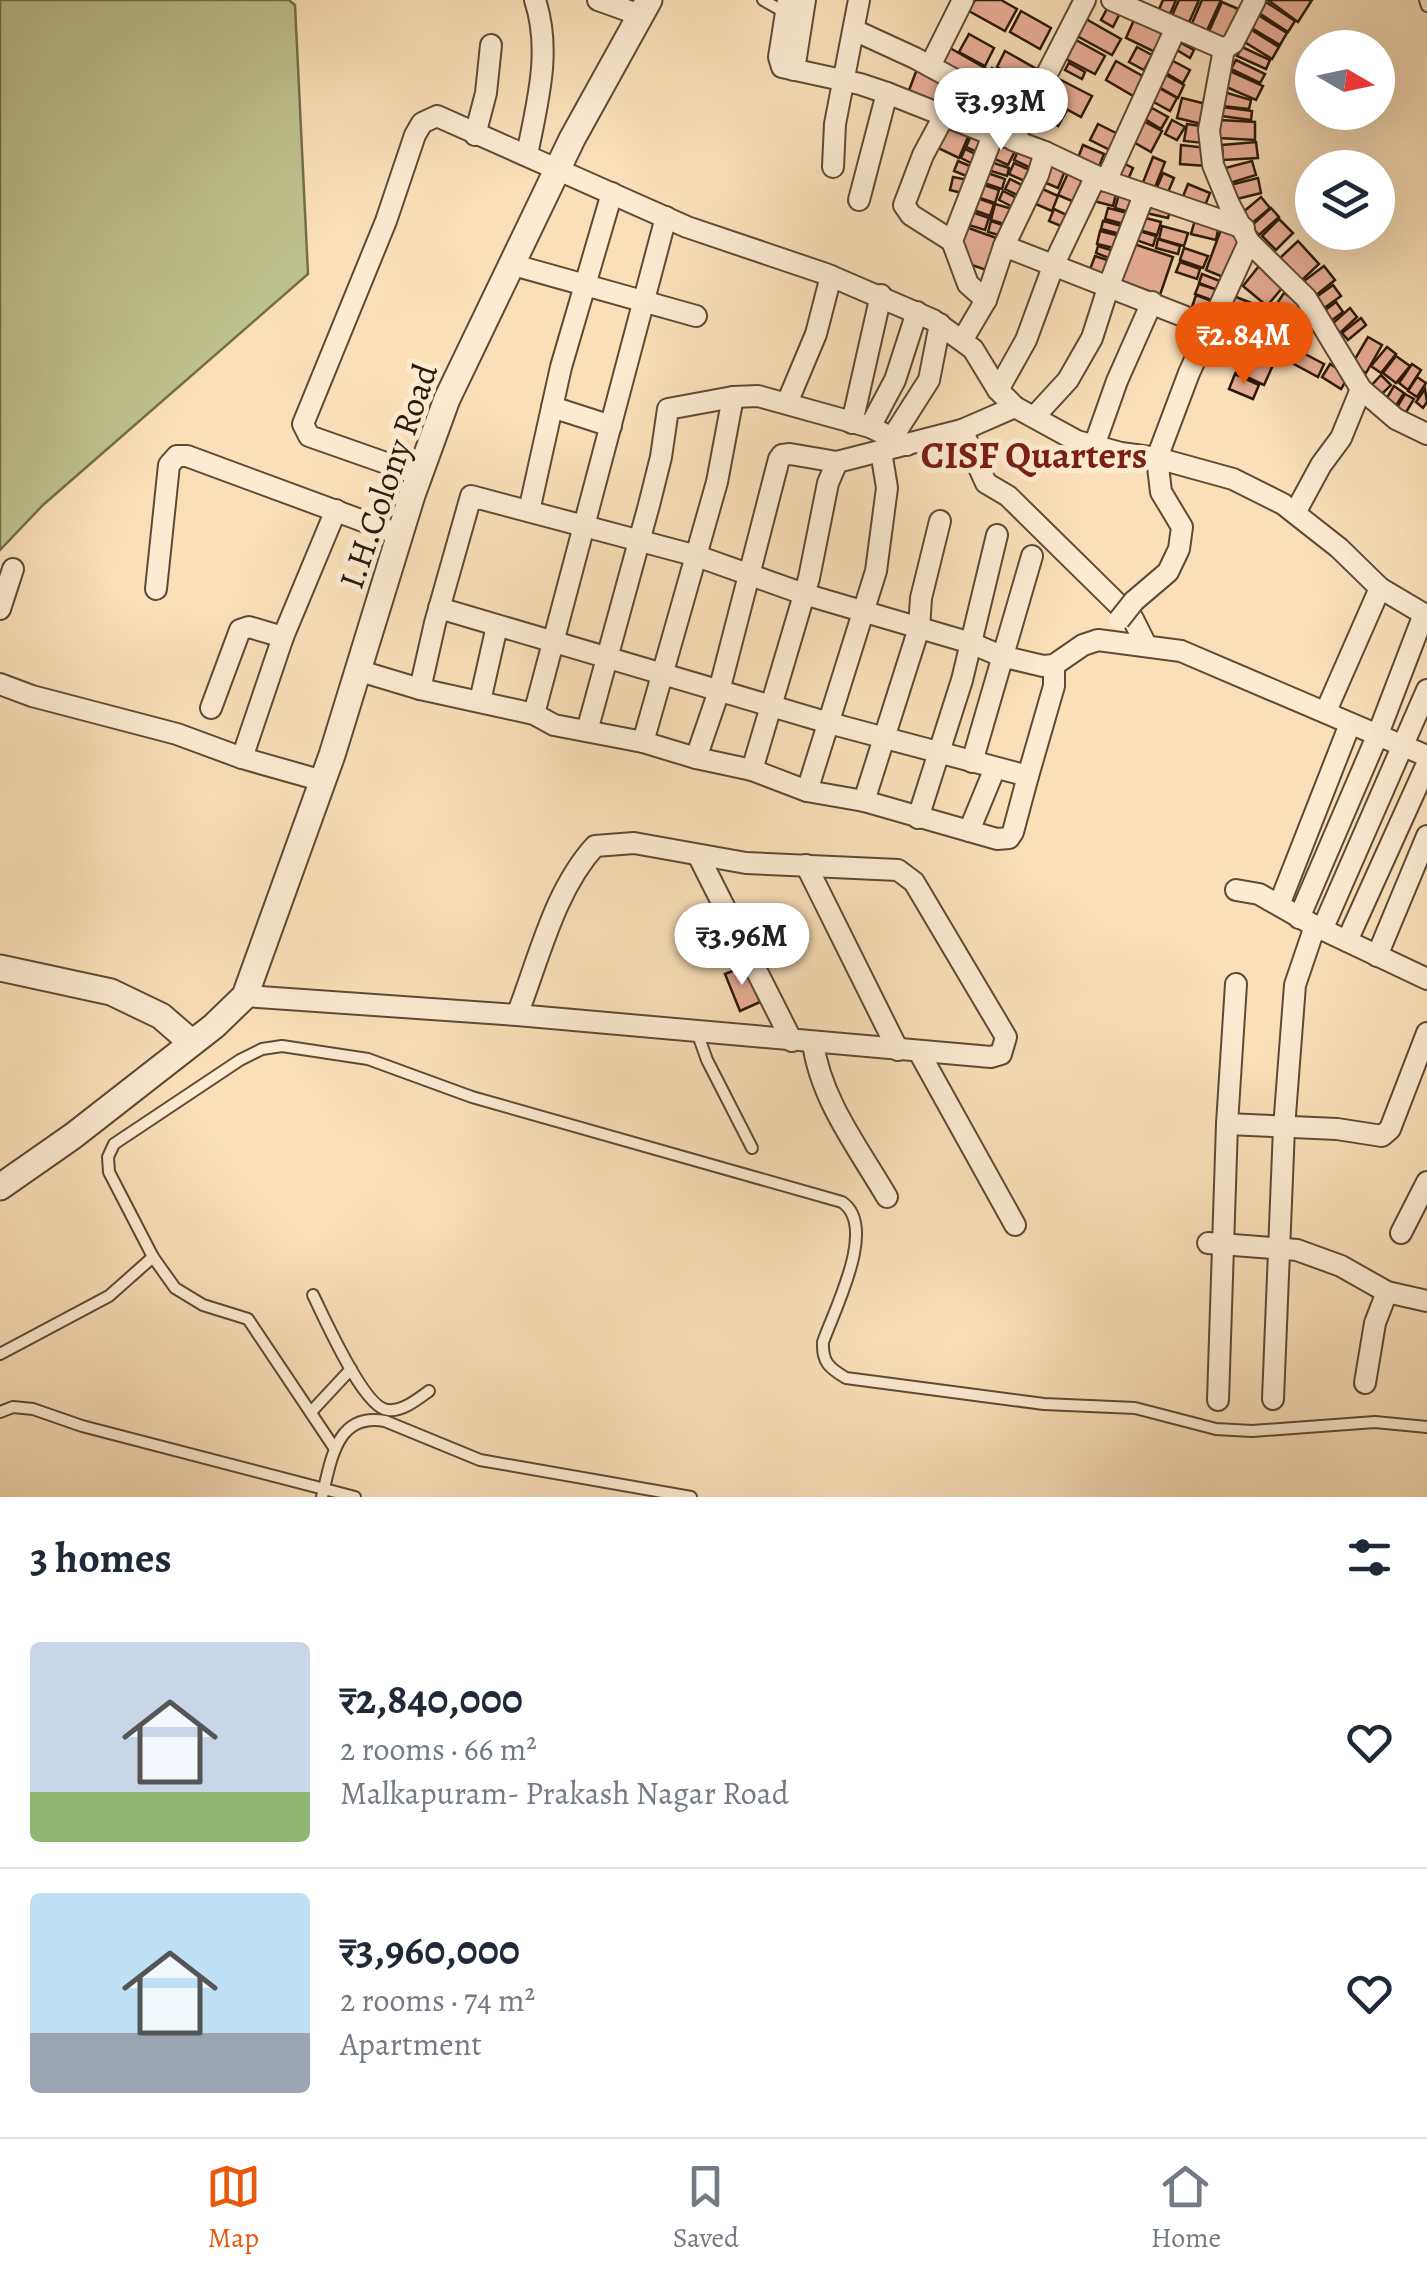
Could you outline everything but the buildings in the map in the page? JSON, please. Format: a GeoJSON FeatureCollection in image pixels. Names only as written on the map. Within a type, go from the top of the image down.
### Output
{"type":"FeatureCollection","features":[{"type":"Feature","properties":{"kind":"street"},"geometry":{"type":"LineString","coordinates":[[528,155],[544,64],[543,29],[535,0]]}},
{"type":"Feature","properties":{"kind":"street"},"geometry":{"type":"LineString","coordinates":[[598,0],[644,8]]}},
{"type":"Feature","properties":{"kind":"street"},"geometry":{"type":"LineString","coordinates":[[794,70],[805,0]]}},
{"type":"Feature","properties":{"kind":"street"},"geometry":{"type":"LineString","coordinates":[[834,167],[835,124],[859,0]]}},
{"type":"Feature","properties":{"kind":"street"},"geometry":{"type":"LineString","coordinates":[[930,66],[963,0]]}},
{"type":"Feature","properties":{"kind":"street"},"geometry":{"type":"LineString","coordinates":[[952,241],[1003,137],[1025,118],[1086,0]]}},
{"type":"Feature","properties":{"kind":"street"},"geometry":{"type":"LineString","coordinates":[[1112,0],[1224,49]]}},
{"type":"Feature","properties":{"kind":"street"},"geometry":{"type":"LineString","coordinates":[[1255,0],[1233,43],[1224,49],[1212,101],[1211,147],[1228,204],[1247,235],[1306,298],[1361,389],[1396,418],[1427,434]]}},
{"type":"Feature","properties":{"kind":"street"},"geometry":{"type":"LineString","coordinates":[[788,7],[779,63],[794,70],[846,80],[1045,152],[1247,235]]}},
{"type":"Feature","properties":{"kind":"street","name":"I.H.Colony Road"},"geometry":{"type":"LineString","coordinates":[[246,996],[360,672],[447,399],[557,170],[644,8]]}},
{"type":"Feature","properties":{"kind":"street"},"geometry":{"type":"LineString","coordinates":[[854,30],[1025,118]]}},
{"type":"Feature","properties":{"kind":"street"},"geometry":{"type":"LineString","coordinates":[[998,390],[1026,340],[1054,264],[1175,30]]}},
{"type":"Feature","properties":{"kind":"street"},"geometry":{"type":"LineString","coordinates":[[475,134],[486,92],[490,45]]}},
{"type":"Feature","properties":{"kind":"street"},"geometry":{"type":"LineString","coordinates":[[859,200],[886,94]]}},
{"type":"Feature","properties":{"kind":"street"},"geometry":{"type":"LineString","coordinates":[[420,474],[309,436],[303,424],[422,123],[437,116],[741,247],[831,276],[917,312],[974,349],[998,390],[1025,412],[1077,441],[1232,479],[1284,504],[1340,548],[1380,588],[1426,615],[1378,734],[1296,980],[1284,1128],[1273,1400]]}},
{"type":"Feature","properties":{"kind":"street"},"geometry":{"type":"LineString","coordinates":[[944,116],[923,154],[904,205],[911,215],[952,241],[968,284],[986,300]]}},
{"type":"Feature","properties":{"kind":"street"},"geometry":{"type":"LineString","coordinates":[[963,339],[986,300],[1004,246],[1045,152]]}},
{"type":"Feature","properties":{"kind":"street"},"geometry":{"type":"LineString","coordinates":[[529,511],[552,407],[612,193]]}},
{"type":"Feature","properties":{"kind":"street"},"geometry":{"type":"LineString","coordinates":[[696,758],[719,690],[782,455],[837,462],[1025,412],[1068,380],[1080,360],[1092,338],[1108,285],[1144,195]]}},
{"type":"Feature","properties":{"kind":"street"},"geometry":{"type":"LineString","coordinates":[[534,714],[666,216]]}},
{"type":"Feature","properties":{"kind":"street"},"geometry":{"type":"LineString","coordinates":[[1111,642],[1119,620],[1134,601],[1175,562],[1182,537],[1178,519],[1161,492],[1156,458],[1247,235]]}},
{"type":"Feature","properties":{"kind":"street"},"geometry":{"type":"LineString","coordinates":[[1004,246],[1242,338]]}},
{"type":"Feature","properties":{"kind":"street"},"geometry":{"type":"LineString","coordinates":[[510,264],[696,316]]}},
{"type":"Feature","properties":{"kind":"street"},"geometry":{"type":"LineString","coordinates":[[787,403],[816,334],[831,276]]}},
{"type":"Feature","properties":{"kind":"street"},"geometry":{"type":"LineString","coordinates":[[861,425],[881,295]]}},
{"type":"Feature","properties":{"kind":"street"},"geometry":{"type":"LineString","coordinates":[[1094,446],[1152,302]]}},
{"type":"Feature","properties":{"kind":"street"},"geometry":{"type":"LineString","coordinates":[[861,425],[895,380],[917,312]]}},
{"type":"Feature","properties":{"kind":"street"},"geometry":{"type":"LineString","coordinates":[[807,791],[876,571],[893,445],[929,380],[940,324]]}},
{"type":"Feature","properties":{"kind":"street"},"geometry":{"type":"LineString","coordinates":[[1295,513],[1341,438],[1361,389]]}},
{"type":"Feature","properties":{"kind":"street"},"geometry":{"type":"LineString","coordinates":[[586,731],[661,457],[668,409],[758,396],[861,425],[893,445]]}},
{"type":"Feature","properties":{"kind":"street"},"geometry":{"type":"LineString","coordinates":[[644,742],[717,482],[733,397]]}},
{"type":"Feature","properties":{"kind":"street"},"geometry":{"type":"LineString","coordinates":[[552,407],[611,426]]}},
{"type":"Feature","properties":{"kind":"street"},"geometry":{"type":"LineString","coordinates":[[962,430],[986,483],[1008,496],[1134,619],[1153,645]]}},
{"type":"Feature","properties":{"kind":"street"},"geometry":{"type":"LineString","coordinates":[[156,588],[170,466],[177,456],[187,456],[401,534]]}},
{"type":"Feature","properties":{"kind":"street"},"geometry":{"type":"LineString","coordinates":[[752,770],[804,594],[828,483],[837,462]]}},
{"type":"Feature","properties":{"kind":"street"},"geometry":{"type":"LineString","coordinates":[[420,690],[471,496],[697,556],[804,594],[1043,666],[1054,665],[1090,642],[1153,645],[1181,651],[1427,756]]}},
{"type":"Feature","properties":{"kind":"street"},"geometry":{"type":"LineString","coordinates":[[242,758],[283,638],[336,510]]}},
{"type":"Feature","properties":{"kind":"street"},"geometry":{"type":"LineString","coordinates":[[864,801],[919,628],[921,598],[940,521]]}},
{"type":"Feature","properties":{"kind":"street"},"geometry":{"type":"LineString","coordinates":[[918,818],[971,643],[997,535]]}},
{"type":"Feature","properties":{"kind":"street"},"geometry":{"type":"LineString","coordinates":[[972,762],[1032,556]]}},
{"type":"Feature","properties":{"kind":"street"},"geometry":{"type":"LineString","coordinates":[[1,604],[14,569]]}},
{"type":"Feature","properties":{"kind":"street"},"geometry":{"type":"LineString","coordinates":[[1326,711],[1380,588]]}},
{"type":"Feature","properties":{"kind":"street"},"geometry":{"type":"LineString","coordinates":[[439,608],[829,723],[1028,776]]}},
{"type":"Feature","properties":{"kind":"street"},"geometry":{"type":"LineString","coordinates":[[480,702],[498,626]]}},
{"type":"Feature","properties":{"kind":"street"},"geometry":{"type":"LineString","coordinates":[[210,708],[240,630],[249,628],[283,638]]}},
{"type":"Feature","properties":{"kind":"street"},"geometry":{"type":"LineString","coordinates":[[360,672],[420,690],[534,714],[554,726],[644,742],[752,770],[807,791],[864,801],[997,839],[1008,838],[1013,832],[1054,686],[1054,665]]}},
{"type":"Feature","properties":{"kind":"street"},"geometry":{"type":"LineString","coordinates":[[0,684],[323,780]]}},
{"type":"Feature","properties":{"kind":"street"},"geometry":{"type":"LineString","coordinates":[[1312,925],[1403,746],[1427,690]]}},
{"type":"Feature","properties":{"kind":"street"},"geometry":{"type":"LineString","coordinates":[[1279,905],[1350,724]]}},
{"type":"Feature","properties":{"kind":"street"},"geometry":{"type":"LineString","coordinates":[[1347,941],[1427,764]]}},
{"type":"Feature","properties":{"kind":"street"},"geometry":{"type":"LineString","coordinates":[[970,831],[995,768]]}},
{"type":"Feature","properties":{"kind":"street"},"geometry":{"type":"LineString","coordinates":[[1376,956],[1427,836]]}},
{"type":"Feature","properties":{"kind":"street"},"geometry":{"type":"LineString","coordinates":[[0,1188],[234,1010],[246,996],[991,1056],[1000,1054],[1006,1037],[914,882],[898,870],[746,863],[634,843],[595,846],[568,884],[517,1015]]}},
{"type":"Feature","properties":{"kind":"street"},"geometry":{"type":"LineString","coordinates":[[699,857],[887,1197]]}},
{"type":"Feature","properties":{"kind":"street"},"geometry":{"type":"LineString","coordinates":[[806,865],[908,1051],[1015,1225]]}},
{"type":"Feature","properties":{"kind":"street"},"geometry":{"type":"LineString","coordinates":[[1236,890],[1259,894],[1312,925],[1427,977]]}},
{"type":"Feature","properties":{"kind":"street"},"geometry":{"type":"LineString","coordinates":[[0,968],[74,982],[125,998],[161,1016],[192,1042]]}},
{"type":"Feature","properties":{"kind":"street"},"geometry":{"type":"LineString","coordinates":[[1218,1400],[1216,1244],[1236,984]]}},
{"type":"Feature","properties":{"kind":"street"},"geometry":{"type":"LineString","coordinates":[[1228,1124],[1382,1136],[1390,1129],[1427,1033]]}},
{"type":"Feature","properties":{"kind":"street"},"geometry":{"type":"LineString","coordinates":[[1401,1233],[1427,1182]]}},
{"type":"Feature","properties":{"kind":"street"},"geometry":{"type":"LineString","coordinates":[[1216,1244],[1321,1257],[1388,1292],[1427,1301]]}},
{"type":"Feature","properties":{"kind":"street"},"geometry":{"type":"LineString","coordinates":[[1364,1383],[1375,1323],[1388,1292]]}},
{"type":"Feature","properties":{"kind":"lane"},"geometry":{"type":"LineString","coordinates":[[763,0],[788,7]]}},
{"type":"Feature","properties":{"kind":"lane"},"geometry":{"type":"LineString","coordinates":[[697,1032],[706,1060],[752,1148]]}},
{"type":"Feature","properties":{"kind":"lane"},"geometry":{"type":"LineString","coordinates":[[335,1449],[248,1319],[194,1301],[175,1288],[153,1258],[109,1172],[108,1157],[114,1144],[215,1074],[262,1048],[315,1049],[368,1059],[472,1097],[842,1202],[852,1209],[858,1225],[856,1245],[823,1342],[822,1356],[828,1367],[846,1378],[1044,1404],[1134,1408],[1216,1429],[1252,1431],[1375,1422],[1427,1426]]}},
{"type":"Feature","properties":{"kind":"lane"},"geometry":{"type":"LineString","coordinates":[[0,1354],[109,1296],[153,1258]]}},
{"type":"Feature","properties":{"kind":"lane"},"geometry":{"type":"LineString","coordinates":[[313,1295],[351,1369],[382,1410],[391,1411],[430,1391]]}},
{"type":"Feature","properties":{"kind":"lane"},"geometry":{"type":"LineString","coordinates":[[311,1412],[351,1369]]}},
{"type":"Feature","properties":{"kind":"lane"},"geometry":{"type":"LineString","coordinates":[[0,1412],[14,1407],[33,1409],[323,1493],[355,1497]]}},
{"type":"Feature","properties":{"kind":"lane"},"geometry":{"type":"LineString","coordinates":[[323,1493],[335,1449],[345,1431],[370,1418],[480,1460],[691,1497]]}},
{"type":"Feature","properties":{"kind":"green space"},"geometry":{"type":"Polygon","coordinates":[[[0,0],[289,0],[295,5],[308,274],[43,505],[0,550],[0,0]]]}},
{"type":"Feature","properties":{"kind":"district","name":"CISF Quarters"},"geometry":{"type":"Point","coordinates":[1034,455]}}]}
